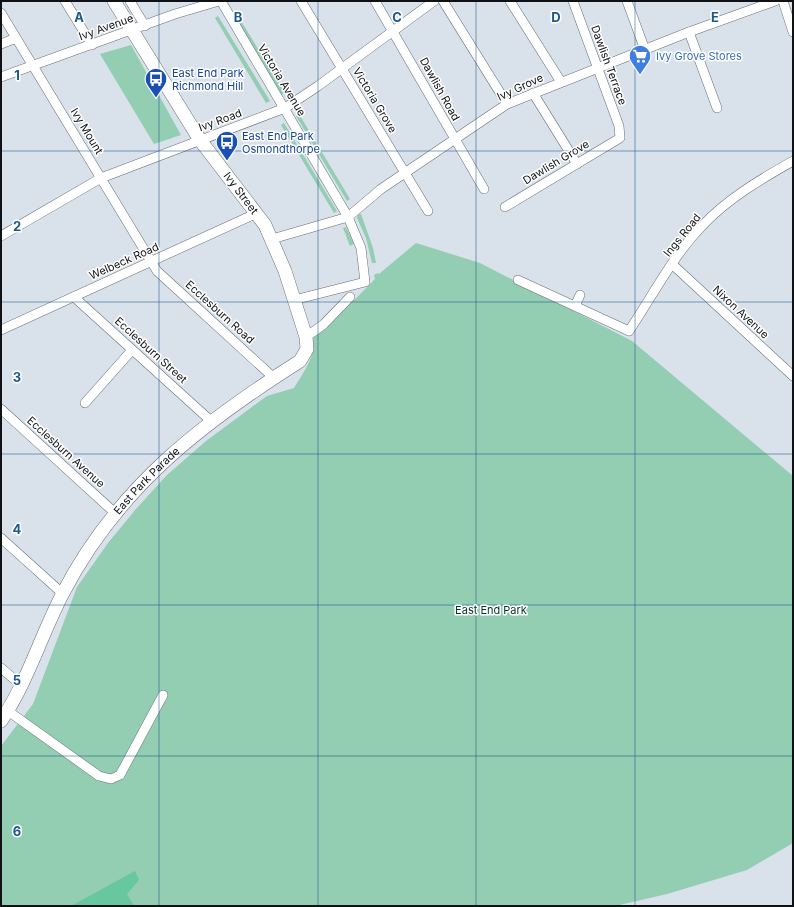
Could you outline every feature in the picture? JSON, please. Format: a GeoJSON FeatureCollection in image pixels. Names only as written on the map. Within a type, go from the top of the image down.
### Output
{"type":"FeatureCollection","features":[{"type":"Feature","properties":{"kind":"street"},"geometry":{"type":"LineString","coordinates":[[65,1],[92,45]]}},
{"type":"Feature","properties":{"kind":"street","name":"Ivy Street"},"geometry":{"type":"LineString","coordinates":[[114,1],[139,28]]}},
{"type":"Feature","properties":{"kind":"street","name":"Ivy Street"},"geometry":{"type":"LineString","coordinates":[[130,1],[139,28],[200,140],[257,213],[272,239],[306,336]]}},
{"type":"Feature","properties":{"kind":"street","name":"Ivy Avenue"},"geometry":{"type":"LineString","coordinates":[[1,77],[175,14],[220,1]]}},
{"type":"Feature","properties":{"kind":"street","name":"Victoria Avenue"},"geometry":{"type":"LineString","coordinates":[[220,1],[285,108],[348,217],[361,248],[365,282],[294,300]]}},
{"type":"Feature","properties":{"kind":"street","name":"Victoria Grove"},"geometry":{"type":"LineString","coordinates":[[301,1],[428,211]]}},
{"type":"Feature","properties":{"kind":"street","name":"Dawlish Road"},"geometry":{"type":"LineString","coordinates":[[375,1],[454,140],[484,189]]}},
{"type":"Feature","properties":{"kind":"street","name":"Ivy Road"},"geometry":{"type":"LineString","coordinates":[[1,236],[101,178],[285,108],[434,1]]}},
{"type":"Feature","properties":{"kind":"street"},"geometry":{"type":"LineString","coordinates":[[443,1],[507,104]]}},
{"type":"Feature","properties":{"kind":"street"},"geometry":{"type":"LineString","coordinates":[[510,1],[562,82]]}},
{"type":"Feature","properties":{"kind":"street","name":"Dawlish Terrace"},"geometry":{"type":"LineString","coordinates":[[573,1],[619,126],[620,138]]}},
{"type":"Feature","properties":{"kind":"street"},"geometry":{"type":"LineString","coordinates":[[627,1],[645,50]]}},
{"type":"Feature","properties":{"kind":"street","name":"Ivy Grove"},"geometry":{"type":"LineString","coordinates":[[272,239],[348,217],[381,189],[507,104],[689,32],[775,1]]}},
{"type":"Feature","properties":{"kind":"street"},"geometry":{"type":"LineString","coordinates":[[783,1],[793,32]]}},
{"type":"Feature","properties":{"kind":"street","name":"Ivy Mount"},"geometry":{"type":"LineString","coordinates":[[1,13],[152,261]]}},
{"type":"Feature","properties":{"kind":"street"},"geometry":{"type":"LineString","coordinates":[[689,32],[717,108]]}},
{"type":"Feature","properties":{"kind":"street"},"geometry":{"type":"LineString","coordinates":[[1,44],[16,38]]}},
{"type":"Feature","properties":{"kind":"street"},"geometry":{"type":"LineString","coordinates":[[533,93],[578,164]]}},
{"type":"Feature","properties":{"kind":"street","name":"Dawlish Grove"},"geometry":{"type":"LineString","coordinates":[[504,207],[620,138]]}},
{"type":"Feature","properties":{"kind":"street","name":"Ings Road"},"geometry":{"type":"LineString","coordinates":[[575,306],[629,331],[673,265],[702,226],[722,208],[746,190],[793,161]]}},
{"type":"Feature","properties":{"kind":"street","name":"Welbeck Road"},"geometry":{"type":"LineString","coordinates":[[1,330],[257,213]]}},
{"type":"Feature","properties":{"kind":"street","name":"Ecclesburn Road"},"geometry":{"type":"LineString","coordinates":[[152,261],[157,271],[165,279],[274,378]]}},
{"type":"Feature","properties":{"kind":"street","name":"Nixon Avenue"},"geometry":{"type":"LineString","coordinates":[[673,265],[793,376]]}},
{"type":"Feature","properties":{"kind":"street"},"geometry":{"type":"LineString","coordinates":[[518,280],[575,306],[580,295]]}},
{"type":"Feature","properties":{"kind":"street","name":"Ecclesburn Street"},"geometry":{"type":"LineString","coordinates":[[74,297],[211,421]]}},
{"type":"Feature","properties":{"kind":"street"},"geometry":{"type":"LineString","coordinates":[[306,336],[324,324],[350,297]]}},
{"type":"Feature","properties":{"kind":"street","name":"East Park Parade"},"geometry":{"type":"LineString","coordinates":[[5,716],[21,686],[62,593],[79,564],[115,513],[152,473],[211,421],[300,361],[305,356],[307,349],[306,336]]}},
{"type":"Feature","properties":{"kind":"street"},"geometry":{"type":"LineString","coordinates":[[85,403],[132,350]]}},
{"type":"Feature","properties":{"kind":"street","name":"Ecclesburn Avenue"},"geometry":{"type":"LineString","coordinates":[[1,409],[115,513]]}},
{"type":"Feature","properties":{"kind":"street"},"geometry":{"type":"LineString","coordinates":[[1,538],[62,593]]}},
{"type":"Feature","properties":{"kind":"street"},"geometry":{"type":"LineString","coordinates":[[1,668],[21,686]]}},
{"type":"Feature","properties":{"kind":"street"},"geometry":{"type":"LineString","coordinates":[[5,716],[99,776],[111,778],[120,775],[163,695]]}},
{"type":"Feature","properties":{"kind":"green space"},"geometry":{"type":"Polygon","coordinates":[[[235,11],[285,93],[281,95],[232,13],[235,11]]]}},
{"type":"Feature","properties":{"kind":"green space"},"geometry":{"type":"Polygon","coordinates":[[[218,16],[270,101],[266,103],[215,18],[218,16]]]}},
{"type":"Feature","properties":{"kind":"green space"},"geometry":{"type":"Polygon","coordinates":[[[131,45],[181,135],[154,144],[100,54],[131,45]]]}},
{"type":"Feature","properties":{"kind":"green space"},"geometry":{"type":"Polygon","coordinates":[[[299,114],[350,199],[347,201],[296,116],[299,114]]]}},
{"type":"Feature","properties":{"kind":"green space"},"geometry":{"type":"Polygon","coordinates":[[[284,123],[337,211],[334,213],[281,125],[284,123]]]}},
{"type":"Feature","properties":{"kind":"green space"},"geometry":{"type":"Polygon","coordinates":[[[361,214],[373,248],[376,263],[372,263],[366,238],[357,218],[358,215],[361,214]]]}},
{"type":"Feature","properties":{"kind":"green space"},"geometry":{"type":"Polygon","coordinates":[[[346,227],[354,244],[350,246],[343,228],[346,227]]]}},
{"type":"Feature","properties":{"kind":"green space","name":"East End Park"},"geometry":{"type":"Polygon","coordinates":[[[416,243],[480,263],[632,341],[793,476],[793,843],[747,870],[667,894],[615,906],[1,906],[1,746],[33,704],[77,587],[108,543],[167,475],[206,441],[267,396],[294,388],[311,357],[313,351],[313,337],[327,328],[375,279],[374,275],[379,274],[416,243]]]}},
{"type":"Feature","properties":{"kind":"green space"},"geometry":{"type":"Polygon","coordinates":[[[135,871],[139,880],[127,894],[134,906],[71,906],[135,871]]]}},
{"type":"Feature","properties":{"kind":"place","name":"Ivy Grove Stores"},"geometry":{"type":"Point","coordinates":[640,76]}},
{"type":"Feature","properties":{"kind":"place","name":"East End Park Richmond Hill"},"geometry":{"type":"Point","coordinates":[156,98]}},
{"type":"Feature","properties":{"kind":"place","name":"East End Park Osmondthorpe"},"geometry":{"type":"Point","coordinates":[227,162]}}]}
